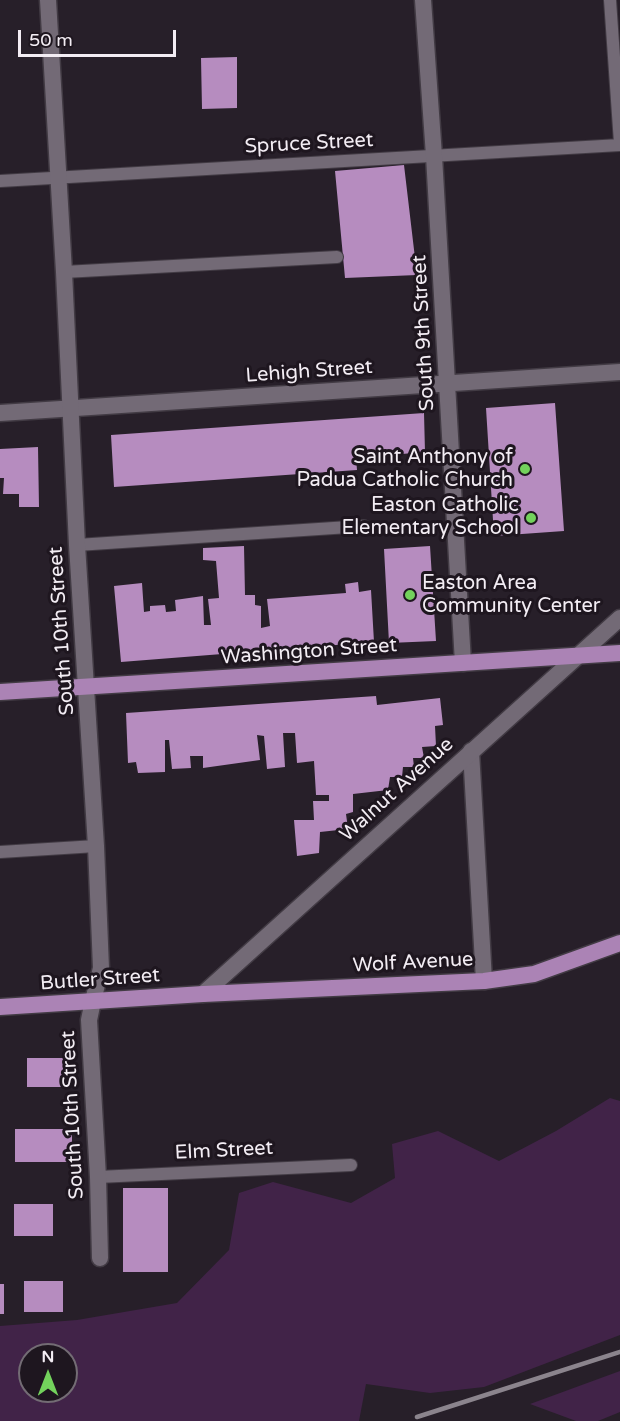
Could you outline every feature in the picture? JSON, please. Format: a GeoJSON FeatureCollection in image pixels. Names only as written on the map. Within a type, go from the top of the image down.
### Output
{"type":"FeatureCollection","features":[{"type":"Feature","properties":{"kind":"main road","name":"Washington Street"},"geometry":{"type":"LineString","coordinates":[[0,692],[620,653]]}},
{"type":"Feature","properties":{"kind":"main road","name":"Wolf Avenue"},"geometry":{"type":"LineString","coordinates":[[203,994],[484,981],[534,974],[620,943]]}},
{"type":"Feature","properties":{"kind":"main road","name":"Butler Street"},"geometry":{"type":"LineString","coordinates":[[0,1007],[203,994]]}},
{"type":"Feature","properties":{"kind":"street","name":"South 10th Street"},"geometry":{"type":"LineString","coordinates":[[48,0],[77,545],[96,846],[101,968],[89,1020],[100,1258]]}},
{"type":"Feature","properties":{"kind":"street","name":"South 9th Street"},"geometry":{"type":"LineString","coordinates":[[423,0],[435,156],[463,663]]}},
{"type":"Feature","properties":{"kind":"street","name":"Lehigh Street"},"geometry":{"type":"LineString","coordinates":[[0,413],[620,372]]}},
{"type":"Feature","properties":{"kind":"street","name":"Walnut Avenue"},"geometry":{"type":"LineString","coordinates":[[203,994],[620,618]]}},
{"type":"Feature","properties":{"kind":"street"},"geometry":{"type":"LineString","coordinates":[[471,751],[484,981]]}},
{"type":"Feature","properties":{"kind":"lane"},"geometry":{"type":"LineString","coordinates":[[610,0],[620,144]]}},
{"type":"Feature","properties":{"kind":"lane","name":"Spruce Street"},"geometry":{"type":"LineString","coordinates":[[0,181],[620,144]]}},
{"type":"Feature","properties":{"kind":"lane"},"geometry":{"type":"LineString","coordinates":[[64,272],[337,257]]}},
{"type":"Feature","properties":{"kind":"lane"},"geometry":{"type":"LineString","coordinates":[[77,545],[364,526]]}},
{"type":"Feature","properties":{"kind":"lane"},"geometry":{"type":"LineString","coordinates":[[0,852],[96,846]]}},
{"type":"Feature","properties":{"kind":"lane","name":"Elm Street"},"geometry":{"type":"LineString","coordinates":[[98,1177],[351,1165]]}},
{"type":"Feature","properties":{"kind":"shaded area"},"geometry":{"type":"Polygon","coordinates":[[[610,1098],[620,1101],[620,1335],[484,1387],[430,1393],[366,1384],[359,1421],[0,1421],[0,1326],[77,1320],[177,1303],[229,1250],[239,1193],[273,1182],[351,1203],[395,1178],[392,1144],[438,1131],[499,1161],[556,1131],[610,1098]]]}},
{"type":"Feature","properties":{"kind":"shaded area"},"geometry":{"type":"Polygon","coordinates":[[[620,1371],[620,1412],[598,1421],[576,1421],[530,1404],[620,1371]]]}},
{"type":"Feature","properties":{"kind":"building"},"geometry":{"type":"Polygon","coordinates":[[[237,57],[237,108],[202,109],[201,58],[237,57]]]}},
{"type":"Feature","properties":{"kind":"building"},"geometry":{"type":"Polygon","coordinates":[[[404,165],[417,275],[345,278],[335,171],[404,165]]]}},
{"type":"Feature","properties":{"kind":"building","name":"Saint Anthony of Padua Catholic Church"},"geometry":{"type":"Polygon","coordinates":[[[555,403],[564,531],[494,536],[486,408],[555,403]]]}},
{"type":"Feature","properties":{"kind":"building"},"geometry":{"type":"Polygon","coordinates":[[[424,413],[425,452],[356,458],[357,470],[114,487],[111,435],[424,413]]]}},
{"type":"Feature","properties":{"kind":"building"},"geometry":{"type":"Polygon","coordinates":[[[38,447],[39,507],[19,507],[19,494],[3,494],[4,478],[0,478],[0,449],[38,447]]]}},
{"type":"Feature","properties":{"kind":"building"},"geometry":{"type":"Polygon","coordinates":[[[244,546],[245,595],[255,595],[255,605],[261,606],[261,628],[270,626],[267,599],[346,593],[345,584],[358,582],[359,592],[371,590],[374,642],[121,662],[114,586],[142,583],[144,612],[150,611],[150,606],[165,605],[166,612],[176,611],[175,600],[203,596],[204,625],[211,625],[208,599],[219,598],[216,561],[203,560],[203,548],[244,546]]]}},
{"type":"Feature","properties":{"kind":"building","name":"Easton Area Community Center"},"geometry":{"type":"Polygon","coordinates":[[[430,546],[436,641],[389,643],[384,549],[430,546]]]}},
{"type":"Feature","properties":{"kind":"building"},"geometry":{"type":"Polygon","coordinates":[[[376,696],[377,705],[440,698],[443,725],[435,726],[436,746],[422,747],[424,758],[413,758],[414,767],[403,767],[402,777],[390,777],[388,790],[353,794],[353,812],[346,814],[348,829],[320,832],[319,853],[297,856],[294,820],[314,820],[313,801],[329,801],[329,795],[316,795],[314,761],[297,763],[295,733],[283,733],[285,767],[267,769],[264,736],[257,735],[260,760],[203,768],[203,756],[190,756],[191,768],[172,769],[169,740],[165,740],[165,772],[138,773],[136,762],[128,763],[126,713],[376,696]]]}},
{"type":"Feature","properties":{"kind":"building"},"geometry":{"type":"Polygon","coordinates":[[[27,1058],[64,1058],[64,1087],[27,1087],[27,1058]]]}},
{"type":"Feature","properties":{"kind":"building"},"geometry":{"type":"Polygon","coordinates":[[[15,1129],[72,1129],[72,1162],[15,1162],[15,1129]]]}},
{"type":"Feature","properties":{"kind":"building"},"geometry":{"type":"Polygon","coordinates":[[[123,1188],[168,1188],[168,1272],[123,1272],[123,1188]]]}},
{"type":"Feature","properties":{"kind":"building"},"geometry":{"type":"Polygon","coordinates":[[[14,1204],[53,1204],[53,1236],[14,1236],[14,1204]]]}},
{"type":"Feature","properties":{"kind":"building"},"geometry":{"type":"Polygon","coordinates":[[[24,1281],[63,1281],[63,1312],[24,1312],[24,1281]]]}},
{"type":"Feature","properties":{"kind":"building"},"geometry":{"type":"Polygon","coordinates":[[[0,1284],[4,1284],[4,1314],[0,1314],[0,1284]]]}},
{"type":"Feature","properties":{"kind":"railway"},"geometry":{"type":"LineString","coordinates":[[417,1417],[620,1352]]}},
{"type":"Feature","properties":{"kind":"place","name":"Saint Anthony of Padua Catholic Church"},"geometry":{"type":"Point","coordinates":[525,469]}},
{"type":"Feature","properties":{"kind":"place","name":"Easton Catholic Elementary School"},"geometry":{"type":"Point","coordinates":[531,518]}},
{"type":"Feature","properties":{"kind":"place","name":"Easton Area Community Center"},"geometry":{"type":"Point","coordinates":[410,595]}}]}
